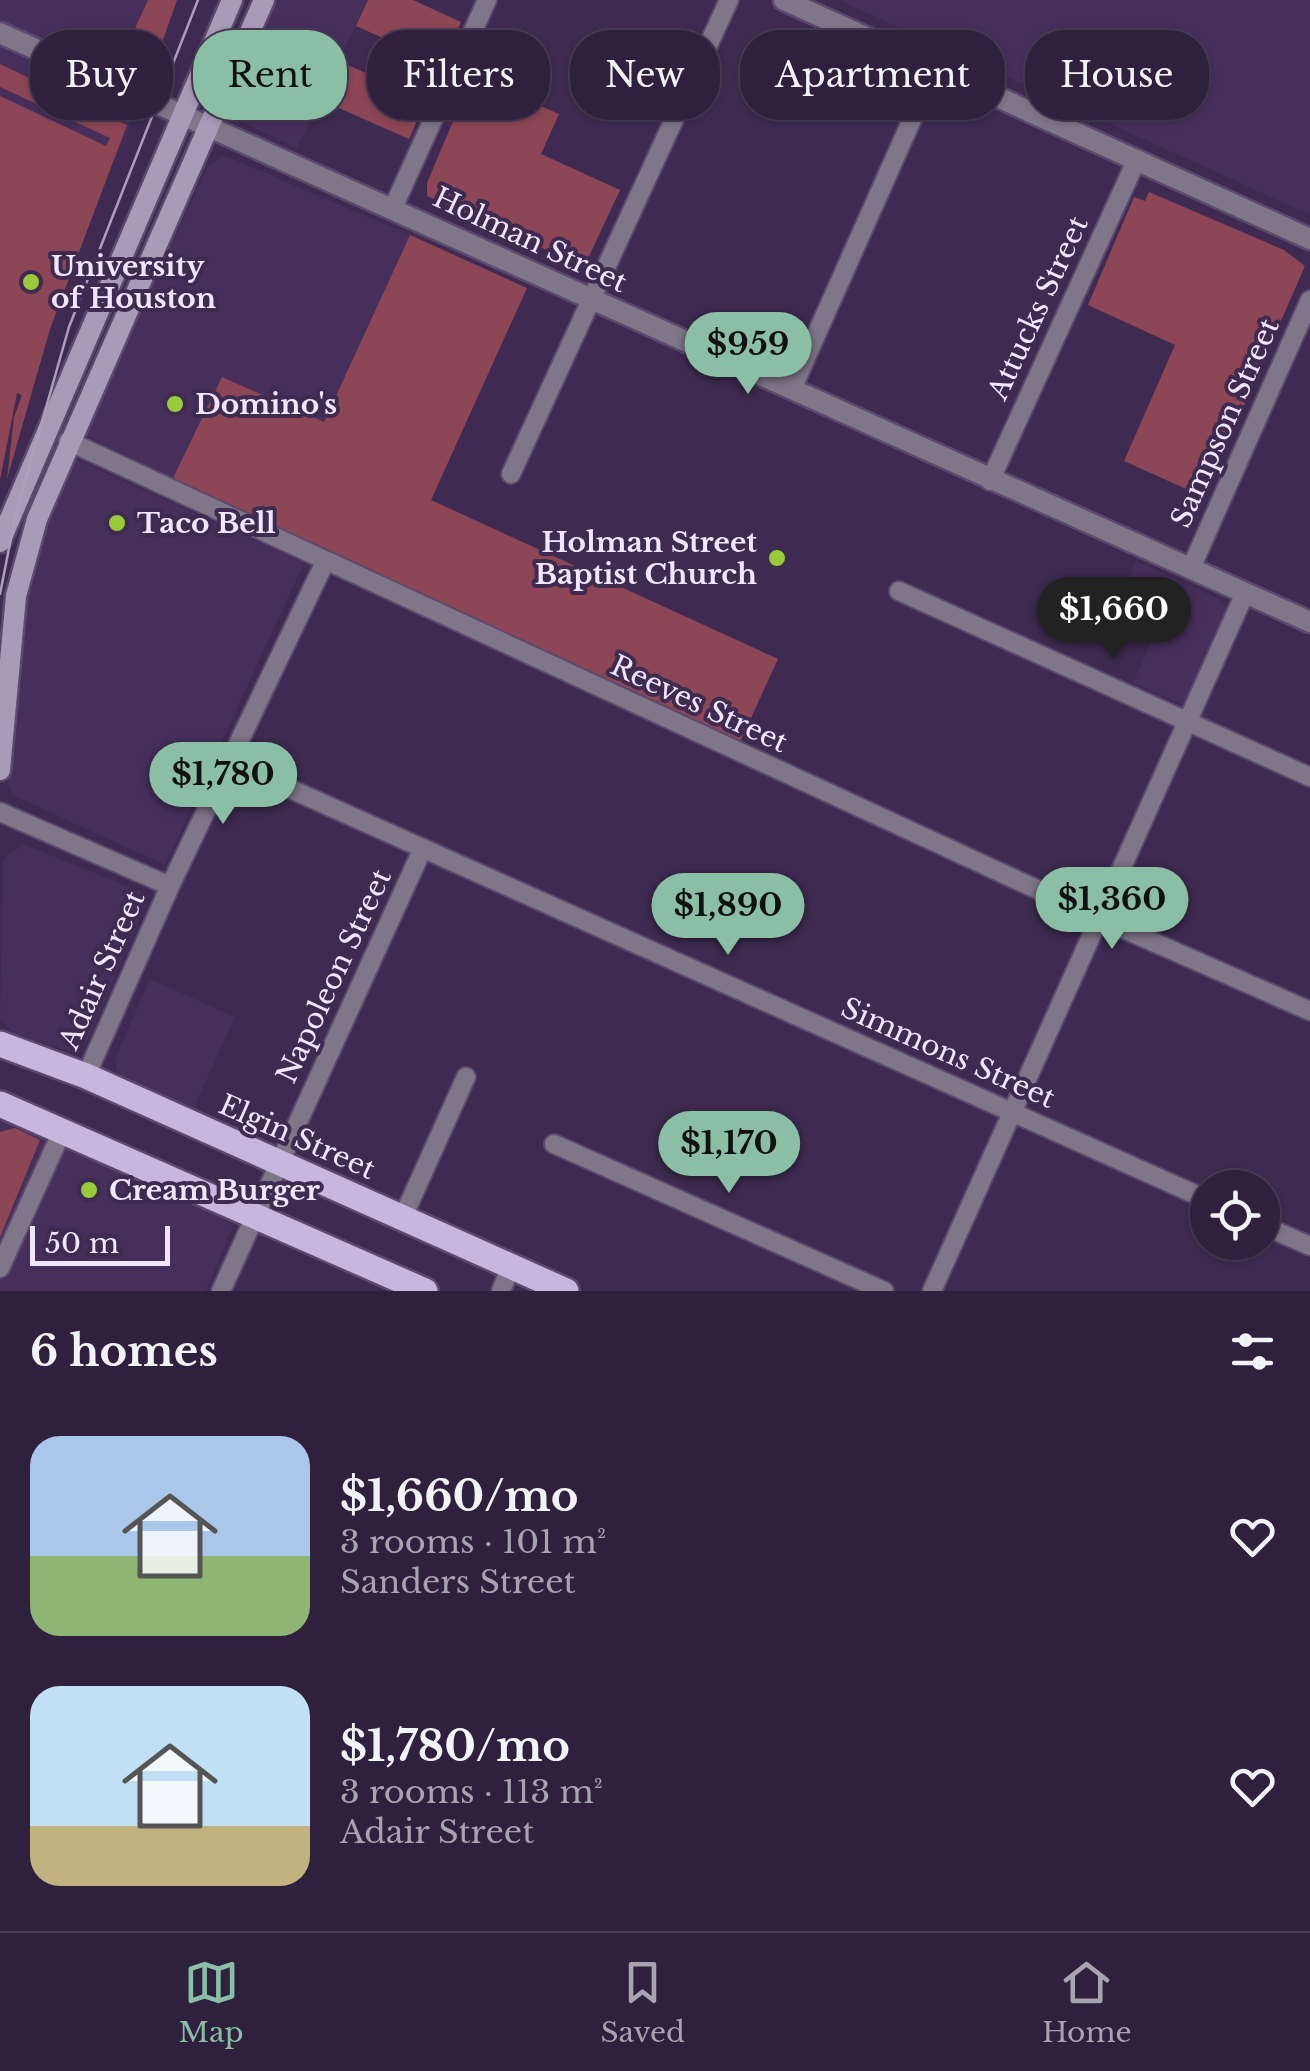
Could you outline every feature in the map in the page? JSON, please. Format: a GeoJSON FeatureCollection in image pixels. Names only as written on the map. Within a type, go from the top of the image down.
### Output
{"type":"FeatureCollection","features":[{"type":"Feature","properties":{"kind":"main road"},"geometry":{"type":"LineString","coordinates":[[0,542],[232,0]]}},
{"type":"Feature","properties":{"kind":"main road"},"geometry":{"type":"LineString","coordinates":[[0,770],[16,596],[37,519],[264,0]]}},
{"type":"Feature","properties":{"kind":"main road","name":"Elgin Street"},"geometry":{"type":"LineString","coordinates":[[0,1044],[86,1076],[566,1291]]}},
{"type":"Feature","properties":{"kind":"main road"},"geometry":{"type":"LineString","coordinates":[[0,1104],[424,1291]]}},
{"type":"Feature","properties":{"kind":"street"},"geometry":{"type":"LineString","coordinates":[[392,208],[487,0]]}},
{"type":"Feature","properties":{"kind":"street"},"geometry":{"type":"LineString","coordinates":[[511,474],[729,0]]}},
{"type":"Feature","properties":{"kind":"street"},"geometry":{"type":"LineString","coordinates":[[784,0],[848,30]]}},
{"type":"Feature","properties":{"kind":"street","name":"Holman Street"},"geometry":{"type":"LineString","coordinates":[[0,33],[1310,622]]}},
{"type":"Feature","properties":{"kind":"street"},"geometry":{"type":"LineString","coordinates":[[1005,101],[1310,240]]}},
{"type":"Feature","properties":{"kind":"street"},"geometry":{"type":"LineString","coordinates":[[792,389],[912,120]]}},
{"type":"Feature","properties":{"kind":"street","name":"Attucks Street"},"geometry":{"type":"LineString","coordinates":[[990,481],[1137,159]]}},
{"type":"Feature","properties":{"kind":"street","name":"Sampson Street"},"geometry":{"type":"LineString","coordinates":[[1190,568],[1310,300]]}},
{"type":"Feature","properties":{"kind":"street","name":"Reeves Street"},"geometry":{"type":"LineString","coordinates":[[68,441],[1101,919],[1310,1011]]}},
{"type":"Feature","properties":{"kind":"street","name":"Adair Street"},"geometry":{"type":"LineString","coordinates":[[86,1076],[228,761],[325,562]]}},
{"type":"Feature","properties":{"kind":"street"},"geometry":{"type":"LineString","coordinates":[[899,591],[1310,777]]}},
{"type":"Feature","properties":{"kind":"street"},"geometry":{"type":"LineString","coordinates":[[932,1291],[1245,593]]}},
{"type":"Feature","properties":{"kind":"street","name":"Simmons Street"},"geometry":{"type":"LineString","coordinates":[[228,761],[1190,1192]]}},
{"type":"Feature","properties":{"kind":"street"},"geometry":{"type":"LineString","coordinates":[[0,812],[170,886]]}},
{"type":"Feature","properties":{"kind":"street","name":"Napoleon Street"},"geometry":{"type":"LineString","coordinates":[[222,1291],[423,848]]}},
{"type":"Feature","properties":{"kind":"street"},"geometry":{"type":"LineString","coordinates":[[403,1216],[466,1077]]}},
{"type":"Feature","properties":{"kind":"street"},"geometry":{"type":"LineString","coordinates":[[0,1268],[63,1129]]}},
{"type":"Feature","properties":{"kind":"street"},"geometry":{"type":"LineString","coordinates":[[554,1144],[884,1291]]}},
{"type":"Feature","properties":{"kind":"street"},"geometry":{"type":"LineString","coordinates":[[1280,1232],[1310,1246]]}},
{"type":"Feature","properties":{"kind":"street"},"geometry":{"type":"LineString","coordinates":[[501,1291],[510,1266]]}},
{"type":"Feature","properties":{"kind":"shaded area","name":"University of Houston"},"geometry":{"type":"Polygon","coordinates":[[[0,0],[177,0],[166,30],[30,30],[30,120],[131,120],[0,428],[0,0]]]}},
{"type":"Feature","properties":{"kind":"shaded area"},"geometry":{"type":"Polygon","coordinates":[[[148,0],[177,0],[166,30],[134,30],[148,0]]]}},
{"type":"Feature","properties":{"kind":"shaded area"},"geometry":{"type":"Polygon","coordinates":[[[273,0],[368,0],[347,44],[347,30],[259,30],[273,0]]]}},
{"type":"Feature","properties":{"kind":"shaded area"},"geometry":{"type":"Polygon","coordinates":[[[368,0],[413,0],[461,22],[457,30],[367,31],[356,26],[368,0]]]}},
{"type":"Feature","properties":{"kind":"shaded area"},"geometry":{"type":"Polygon","coordinates":[[[839,0],[1310,0],[1310,213],[1102,120],[1209,120],[1209,30],[1025,30],[1025,85],[1005,76],[1005,30],[905,30],[839,0]]]}},
{"type":"Feature","properties":{"kind":"shaded area"},"geometry":{"type":"Polygon","coordinates":[[[0,64],[30,78],[30,101],[0,87],[0,64]]]}},
{"type":"Feature","properties":{"kind":"shaded area"},"geometry":{"type":"Polygon","coordinates":[[[347,65],[367,74],[367,120],[417,120],[409,139],[347,112],[347,65]]]}},
{"type":"Feature","properties":{"kind":"shaded area"},"geometry":{"type":"Polygon","coordinates":[[[0,96],[30,110],[30,120],[51,120],[106,146],[110,138],[71,120],[117,120],[127,125],[50,329],[7,479],[14,417],[22,395],[17,393],[0,480],[0,96]]]}},
{"type":"Feature","properties":{"kind":"shaded area"},"geometry":{"type":"Polygon","coordinates":[[[550,110],[559,114],[541,154],[620,190],[584,267],[427,196],[427,183],[453,120],[550,120],[550,110]]]}},
{"type":"Feature","properties":{"kind":"shaded area"},"geometry":{"type":"Polygon","coordinates":[[[240,120],[310,120],[297,148],[240,120]]]}},
{"type":"Feature","properties":{"kind":"shaded area"},"geometry":{"type":"Polygon","coordinates":[[[223,155],[410,235],[324,423],[223,377],[172,480],[86,435],[86,426],[209,165],[223,155]]]}},
{"type":"Feature","properties":{"kind":"shaded area"},"geometry":{"type":"Polygon","coordinates":[[[1149,192],[1284,250],[1305,266],[1204,497],[1124,461],[1175,345],[1088,305],[1134,197],[1145,201],[1149,192]]]}},
{"type":"Feature","properties":{"kind":"shaded area"},"geometry":{"type":"Polygon","coordinates":[[[410,235],[527,288],[431,500],[778,659],[739,744],[172,480],[222,377],[324,422],[410,235]]]}},
{"type":"Feature","properties":{"kind":"shaded area"},"geometry":{"type":"Polygon","coordinates":[[[75,459],[304,563],[165,865],[13,795],[8,783],[27,595],[38,538],[75,459]]]}},
{"type":"Feature","properties":{"kind":"shaded area"},"geometry":{"type":"Polygon","coordinates":[[[1136,561],[1221,600],[1226,606],[1228,617],[1191,703],[1185,705],[1133,683],[1155,634],[1114,611],[1136,561]]]}},
{"type":"Feature","properties":{"kind":"shaded area"},"geometry":{"type":"Polygon","coordinates":[[[25,845],[144,893],[147,902],[86,1044],[73,1052],[14,1034],[0,1019],[3,863],[10,852],[25,845]]]}},
{"type":"Feature","properties":{"kind":"shaded area"},"geometry":{"type":"Polygon","coordinates":[[[150,979],[235,1017],[191,1114],[125,1083],[117,1074],[116,1057],[150,979]]]}},
{"type":"Feature","properties":{"kind":"shaded area"},"geometry":{"type":"Polygon","coordinates":[[[10,1119],[236,1218],[206,1291],[0,1291],[0,1121],[10,1119]]]}},
{"type":"Feature","properties":{"kind":"shaded area"},"geometry":{"type":"Polygon","coordinates":[[[15,1128],[40,1140],[0,1237],[0,1132],[15,1128]]]}},
{"type":"Feature","properties":{"kind":"tram line"},"geometry":{"type":"LineString","coordinates":[[0,594],[16,513],[69,327],[198,0]]}},
{"type":"Feature","properties":{"kind":"place","name":"University of Houston"},"geometry":{"type":"Point","coordinates":[31,282]}},
{"type":"Feature","properties":{"kind":"place","name":"Domino's"},"geometry":{"type":"Point","coordinates":[175,404]}},
{"type":"Feature","properties":{"kind":"place","name":"Taco Bell"},"geometry":{"type":"Point","coordinates":[117,523]}},
{"type":"Feature","properties":{"kind":"place","name":"Holman Street Baptist Church"},"geometry":{"type":"Point","coordinates":[777,558]}},
{"type":"Feature","properties":{"kind":"place","name":"Cream Burger"},"geometry":{"type":"Point","coordinates":[89,1190]}}]}
